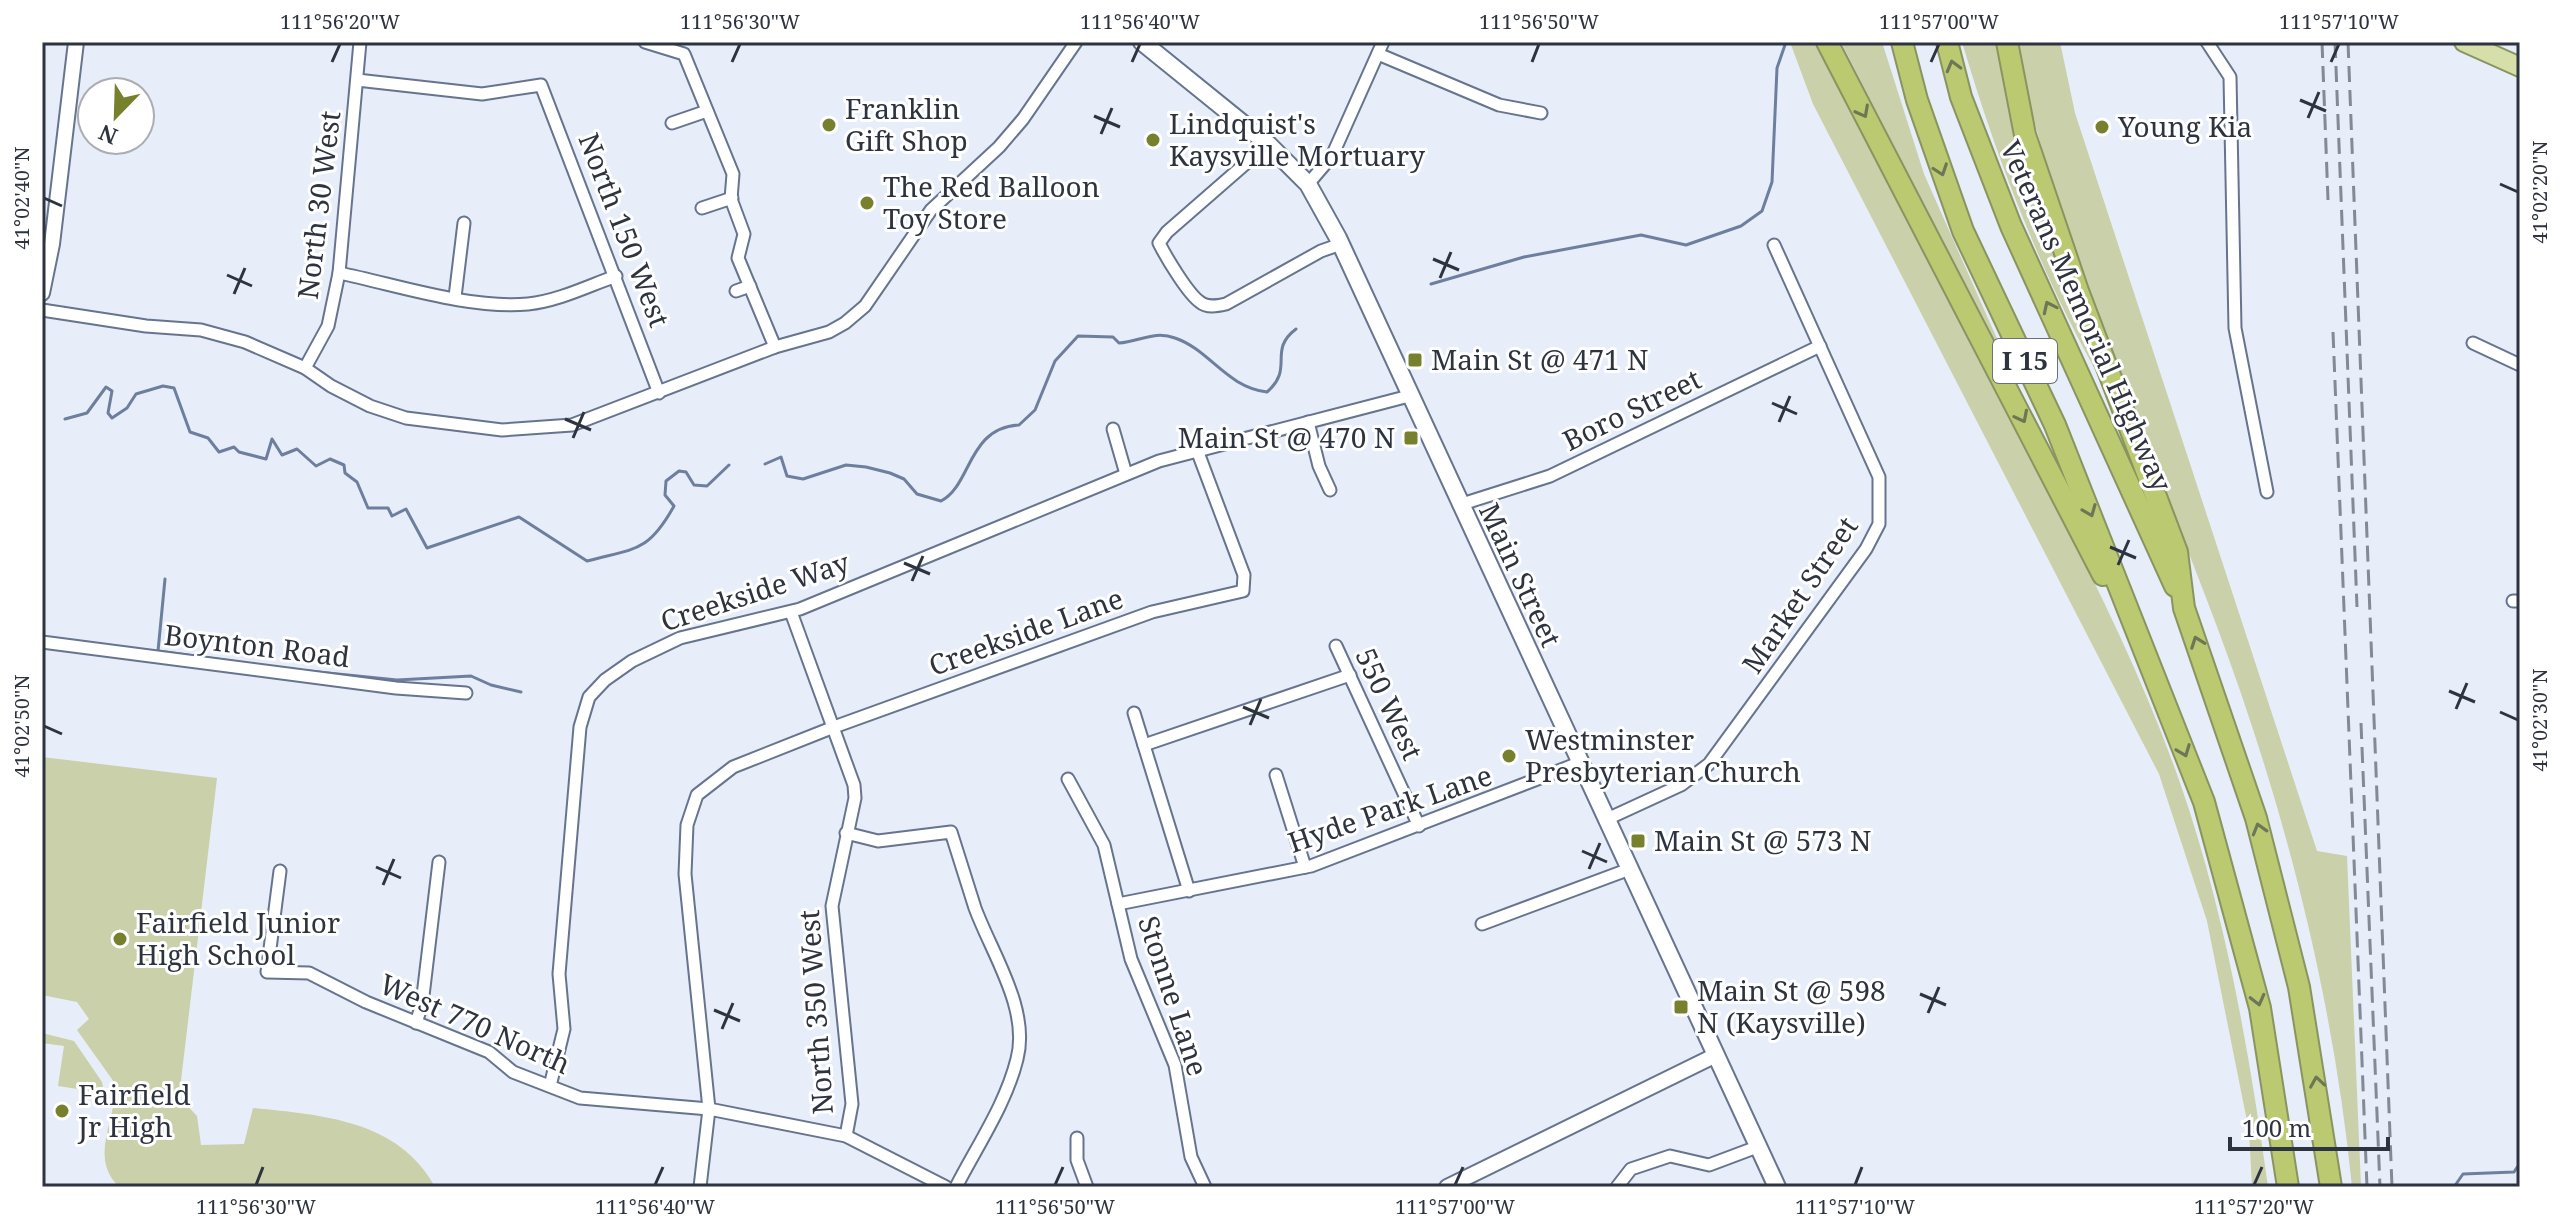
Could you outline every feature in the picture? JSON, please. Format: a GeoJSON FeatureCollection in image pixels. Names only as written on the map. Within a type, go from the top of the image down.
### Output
{"type":"FeatureCollection","features":[{"type":"Feature","properties":{"kind":"highway"},"geometry":{"type":"LineString","coordinates":[[1827,42],[2156,678]]}},
{"type":"Feature","properties":{"kind":"highway","name":"I 15"},"geometry":{"type":"LineString","coordinates":[[1902,42],[1917,100],[1963,231],[2055,425],[2204,802],[2260,1008],[2288,1187]]}},
{"type":"Feature","properties":{"kind":"highway","name":"Veterans Memorial Highway"},"geometry":{"type":"LineString","coordinates":[[1947,42],[1961,97],[2011,226],[2184,608]]}},
{"type":"Feature","properties":{"kind":"highway"},"geometry":{"type":"LineString","coordinates":[[2007,42],[2025,135],[2078,291],[2177,552],[2184,608]]}},
{"type":"Feature","properties":{"kind":"highway","name":"I 15"},"geometry":{"type":"LineString","coordinates":[[2184,608],[2210,676],[2253,808],[2287,931],[2313,1062],[2331,1187]]}},
{"type":"Feature","properties":{"kind":"main road","name":"Main Street"},"geometry":{"type":"LineString","coordinates":[[1142,42],[1268,144],[1308,184],[1341,244],[1627,870],[1777,1187]]}},
{"type":"Feature","properties":{"kind":"main road"},"geometry":{"type":"LineString","coordinates":[[2464,42],[2520,67]]}},
{"type":"Feature","properties":{"kind":"street"},"geometry":{"type":"LineString","coordinates":[[42,293],[52,244],[76,42]]}},
{"type":"Feature","properties":{"kind":"street","name":"North 30 West"},"geometry":{"type":"LineString","coordinates":[[305,368],[328,326],[339,273],[360,42]]}},
{"type":"Feature","properties":{"kind":"street"},"geometry":{"type":"LineString","coordinates":[[645,42],[684,54],[733,174],[732,198],[744,234],[738,258],[775,347]]}},
{"type":"Feature","properties":{"kind":"street"},"geometry":{"type":"LineString","coordinates":[[42,310],[146,326],[201,330],[245,342],[305,368],[344,393],[406,418],[502,430],[572,425],[775,347],[829,332],[865,306],[918,226],[1023,119],[1076,42]]}},
{"type":"Feature","properties":{"kind":"street"},"geometry":{"type":"LineString","coordinates":[[2207,42],[2230,77],[2235,328],[2267,492]]}},
{"type":"Feature","properties":{"kind":"street"},"geometry":{"type":"LineString","coordinates":[[1308,184],[1332,156],[1381,48],[1499,105],[1541,113]]}},
{"type":"Feature","properties":{"kind":"street","name":"North 150 West"},"geometry":{"type":"LineString","coordinates":[[357,80],[482,94],[541,85],[659,393]]}},
{"type":"Feature","properties":{"kind":"street"},"geometry":{"type":"LineString","coordinates":[[672,123],[707,111]]}},
{"type":"Feature","properties":{"kind":"street"},"geometry":{"type":"LineString","coordinates":[[1268,144],[1167,232],[1159,243],[1200,303],[1214,307],[1226,304],[1321,251],[1341,244]]}},
{"type":"Feature","properties":{"kind":"street"},"geometry":{"type":"LineString","coordinates":[[702,208],[732,198]]}},
{"type":"Feature","properties":{"kind":"street"},"geometry":{"type":"LineString","coordinates":[[455,297],[464,223]]}},
{"type":"Feature","properties":{"kind":"street","name":"Market Street"},"geometry":{"type":"LineString","coordinates":[[1605,820],[1681,785],[1709,764],[1866,549],[1879,524],[1879,477],[1774,245]]}},
{"type":"Feature","properties":{"kind":"street"},"geometry":{"type":"LineString","coordinates":[[339,273],[416,292],[527,304],[551,299],[616,276]]}},
{"type":"Feature","properties":{"kind":"street"},"geometry":{"type":"LineString","coordinates":[[736,291],[750,286]]}},
{"type":"Feature","properties":{"kind":"street"},"geometry":{"type":"LineString","coordinates":[[2473,343],[2520,365]]}},
{"type":"Feature","properties":{"kind":"street","name":"Boro Street"},"geometry":{"type":"LineString","coordinates":[[1459,505],[1550,476],[1820,346]]}},
{"type":"Feature","properties":{"kind":"street","name":"Creekside Way"},"geometry":{"type":"LineString","coordinates":[[550,1086],[564,1029],[559,974],[580,727],[589,697],[632,661],[680,638],[791,612],[1126,474],[1197,450],[1409,396]]}},
{"type":"Feature","properties":{"kind":"street"},"geometry":{"type":"LineString","coordinates":[[1308,422],[1319,466],[1330,490]]}},
{"type":"Feature","properties":{"kind":"street"},"geometry":{"type":"LineString","coordinates":[[1113,429],[1126,474]]}},
{"type":"Feature","properties":{"kind":"street","name":"Creekside Lane"},"geometry":{"type":"LineString","coordinates":[[709,1109],[685,874],[687,825],[697,795],[733,767],[834,727],[1152,612],[1243,591],[1244,575],[1197,450]]}},
{"type":"Feature","properties":{"kind":"street","name":"North 350 West"},"geometry":{"type":"LineString","coordinates":[[791,612],[854,785],[855,798],[832,906],[852,1104],[846,1136]]}},
{"type":"Feature","properties":{"kind":"street","name":"Boynton Road"},"geometry":{"type":"LineString","coordinates":[[42,642],[396,688],[466,693]]}},
{"type":"Feature","properties":{"kind":"street","name":"550 West"},"geometry":{"type":"LineString","coordinates":[[1336,646],[1419,826]]}},
{"type":"Feature","properties":{"kind":"street"},"geometry":{"type":"LineString","coordinates":[[1144,745],[1350,675]]}},
{"type":"Feature","properties":{"kind":"street"},"geometry":{"type":"LineString","coordinates":[[1134,713],[1189,891]]}},
{"type":"Feature","properties":{"kind":"street","name":"Hyde Park Lane"},"geometry":{"type":"LineString","coordinates":[[1118,904],[1305,867],[1579,763]]}},
{"type":"Feature","properties":{"kind":"street"},"geometry":{"type":"LineString","coordinates":[[1276,775],[1305,867]]}},
{"type":"Feature","properties":{"kind":"street","name":"Stonne Lane"},"geometry":{"type":"LineString","coordinates":[[1068,779],[1104,845],[1131,959],[1175,1065],[1191,1157],[1205,1187]]}},
{"type":"Feature","properties":{"kind":"street"},"geometry":{"type":"LineString","coordinates":[[846,833],[878,841],[907,840],[951,832],[976,909],[1015,1005],[1021,1031],[1018,1058],[1005,1092],[956,1187]]}},
{"type":"Feature","properties":{"kind":"street"},"geometry":{"type":"LineString","coordinates":[[416,1023],[422,1004],[439,862]]}},
{"type":"Feature","properties":{"kind":"street"},"geometry":{"type":"LineString","coordinates":[[1482,924],[1627,870]]}},
{"type":"Feature","properties":{"kind":"street","name":"West 770 North"},"geometry":{"type":"LineString","coordinates":[[280,871],[267,972],[309,973],[416,1023],[489,1052],[513,1072],[550,1086],[601,1101],[709,1109],[846,1136],[946,1187]]}},
{"type":"Feature","properties":{"kind":"street"},"geometry":{"type":"LineString","coordinates":[[1447,1187],[1714,1056]]}},
{"type":"Feature","properties":{"kind":"street"},"geometry":{"type":"LineString","coordinates":[[700,1187],[709,1109]]}},
{"type":"Feature","properties":{"kind":"street"},"geometry":{"type":"LineString","coordinates":[[1077,1138],[1077,1160],[1087,1187]]}},
{"type":"Feature","properties":{"kind":"street"},"geometry":{"type":"LineString","coordinates":[[1617,1187],[1631,1169],[1670,1156],[1709,1165],[1757,1147]]}},
{"type":"Feature","properties":{"kind":"green space"},"geometry":{"type":"Polygon","coordinates":[[[1790,42],[1818,42],[2083,559],[2144,690],[2179,780],[2210,880],[2244,1033],[2268,1187],[2252,1187],[2249,1131],[2207,921],[2159,774],[1813,104],[1790,42]]]}},
{"type":"Feature","properties":{"kind":"green space"},"geometry":{"type":"Polygon","coordinates":[[[1841,42],[1882,42],[1924,174],[2030,413],[1841,42]]]}},
{"type":"Feature","properties":{"kind":"green space"},"geometry":{"type":"Polygon","coordinates":[[[1962,42],[1997,42],[2004,78],[2101,380],[2059,299],[2022,215],[1962,42]]]}},
{"type":"Feature","properties":{"kind":"green space"},"geometry":{"type":"Polygon","coordinates":[[[2015,42],[2060,42],[2075,113],[2317,851],[2347,856],[2361,1187],[2352,1187],[2319,972],[2263,761],[2216,624],[2079,264],[2054,191],[2015,42]]]}},
{"type":"Feature","properties":{"kind":"green space","name":"Fairfield Junior High School"},"geometry":{"type":"Polygon","coordinates":[[[42,757],[217,778],[179,1097],[197,1116],[201,1145],[244,1144],[253,1108],[331,1118],[380,1134],[401,1147],[420,1165],[435,1187],[119,1187],[105,1162],[114,1082],[77,1030],[89,1019],[77,1002],[42,995],[42,757]]]}},
{"type":"Feature","properties":{"kind":"green space"},"geometry":{"type":"Polygon","coordinates":[[[42,1033],[74,1041],[102,1082],[104,1093],[58,1086],[64,1046],[42,1043],[42,1033]]]}},
{"type":"Feature","properties":{"kind":"waterway"},"geometry":{"type":"LineString","coordinates":[[1431,284],[1524,257],[1641,235],[1686,245],[1741,226],[1762,211],[1772,182],[1777,68],[1786,42]]}},
{"type":"Feature","properties":{"kind":"waterway"},"geometry":{"type":"LineString","coordinates":[[765,464],[781,457],[787,476],[803,479],[846,465],[866,467],[904,479],[917,494],[941,501],[959,483],[972,458],[989,436],[1002,428],[1019,425],[1035,410],[1055,361],[1078,336],[1113,337],[1119,343],[1153,336],[1175,338],[1198,351],[1240,383],[1267,392],[1279,375],[1283,345],[1296,329]]}},
{"type":"Feature","properties":{"kind":"waterway"},"geometry":{"type":"LineString","coordinates":[[65,419],[87,413],[106,387],[112,391],[108,413],[112,418],[127,408],[136,394],[163,386],[174,388],[190,432],[208,438],[219,452],[234,447],[239,452],[266,459],[272,439],[282,455],[297,449],[316,466],[330,459],[344,465],[345,473],[357,482],[368,508],[388,508],[392,516],[406,509],[427,548],[519,517],[587,561],[629,550],[648,541],[674,506],[665,495],[666,481],[679,471],[686,472],[694,485],[707,486],[729,465]]}},
{"type":"Feature","properties":{"kind":"waterway"},"geometry":{"type":"LineString","coordinates":[[165,579],[158,651],[296,670]]}},
{"type":"Feature","properties":{"kind":"waterway"},"geometry":{"type":"LineString","coordinates":[[308,671],[397,680],[471,676],[491,685],[521,692]]}},
{"type":"Feature","properties":{"kind":"waterway"},"geometry":{"type":"LineString","coordinates":[[2454,1187],[2463,1174],[2514,1172],[2520,1163]]}},
{"type":"Feature","properties":{"kind":"railway"},"geometry":{"type":"LineString","coordinates":[[2322,42],[2328,200]]}},
{"type":"Feature","properties":{"kind":"railway"},"geometry":{"type":"LineString","coordinates":[[2335,42],[2357,607]]}},
{"type":"Feature","properties":{"kind":"railway"},"geometry":{"type":"LineString","coordinates":[[2348,42],[2392,1187]]}},
{"type":"Feature","properties":{"kind":"railway"},"geometry":{"type":"LineString","coordinates":[[2333,332],[2367,1187]]}},
{"type":"Feature","properties":{"kind":"railway"},"geometry":{"type":"LineString","coordinates":[[2361,723],[2380,1187]]}},
{"type":"Feature","properties":{"kind":"place","name":"Franklin Gift Shop"},"geometry":{"type":"Point","coordinates":[829,125]}},
{"type":"Feature","properties":{"kind":"place","name":"Young Kia"},"geometry":{"type":"Point","coordinates":[2102,127]}},
{"type":"Feature","properties":{"kind":"place","name":"Lindquist's Kaysville Mortuary"},"geometry":{"type":"Point","coordinates":[1153,140]}},
{"type":"Feature","properties":{"kind":"place","name":"The Red Balloon Toy Store"},"geometry":{"type":"Point","coordinates":[867,203]}},
{"type":"Feature","properties":{"kind":"place","name":"Main St @ 471 N"},"geometry":{"type":"Point","coordinates":[1415,360]}},
{"type":"Feature","properties":{"kind":"place","name":"Main St @ 470 N"},"geometry":{"type":"Point","coordinates":[1411,438]}},
{"type":"Feature","properties":{"kind":"place","name":"Westminster Presbyterian Church"},"geometry":{"type":"Point","coordinates":[1509,756]}},
{"type":"Feature","properties":{"kind":"place","name":"Main St @ 573 N"},"geometry":{"type":"Point","coordinates":[1638,841]}},
{"type":"Feature","properties":{"kind":"place","name":"Fairfield Junior High School"},"geometry":{"type":"Point","coordinates":[120,939]}},
{"type":"Feature","properties":{"kind":"place","name":"Main St @ 598 N (Kaysville)"},"geometry":{"type":"Point","coordinates":[1681,1007]}},
{"type":"Feature","properties":{"kind":"place","name":"Fairfield Jr High"},"geometry":{"type":"Point","coordinates":[62,1111]}}]}
